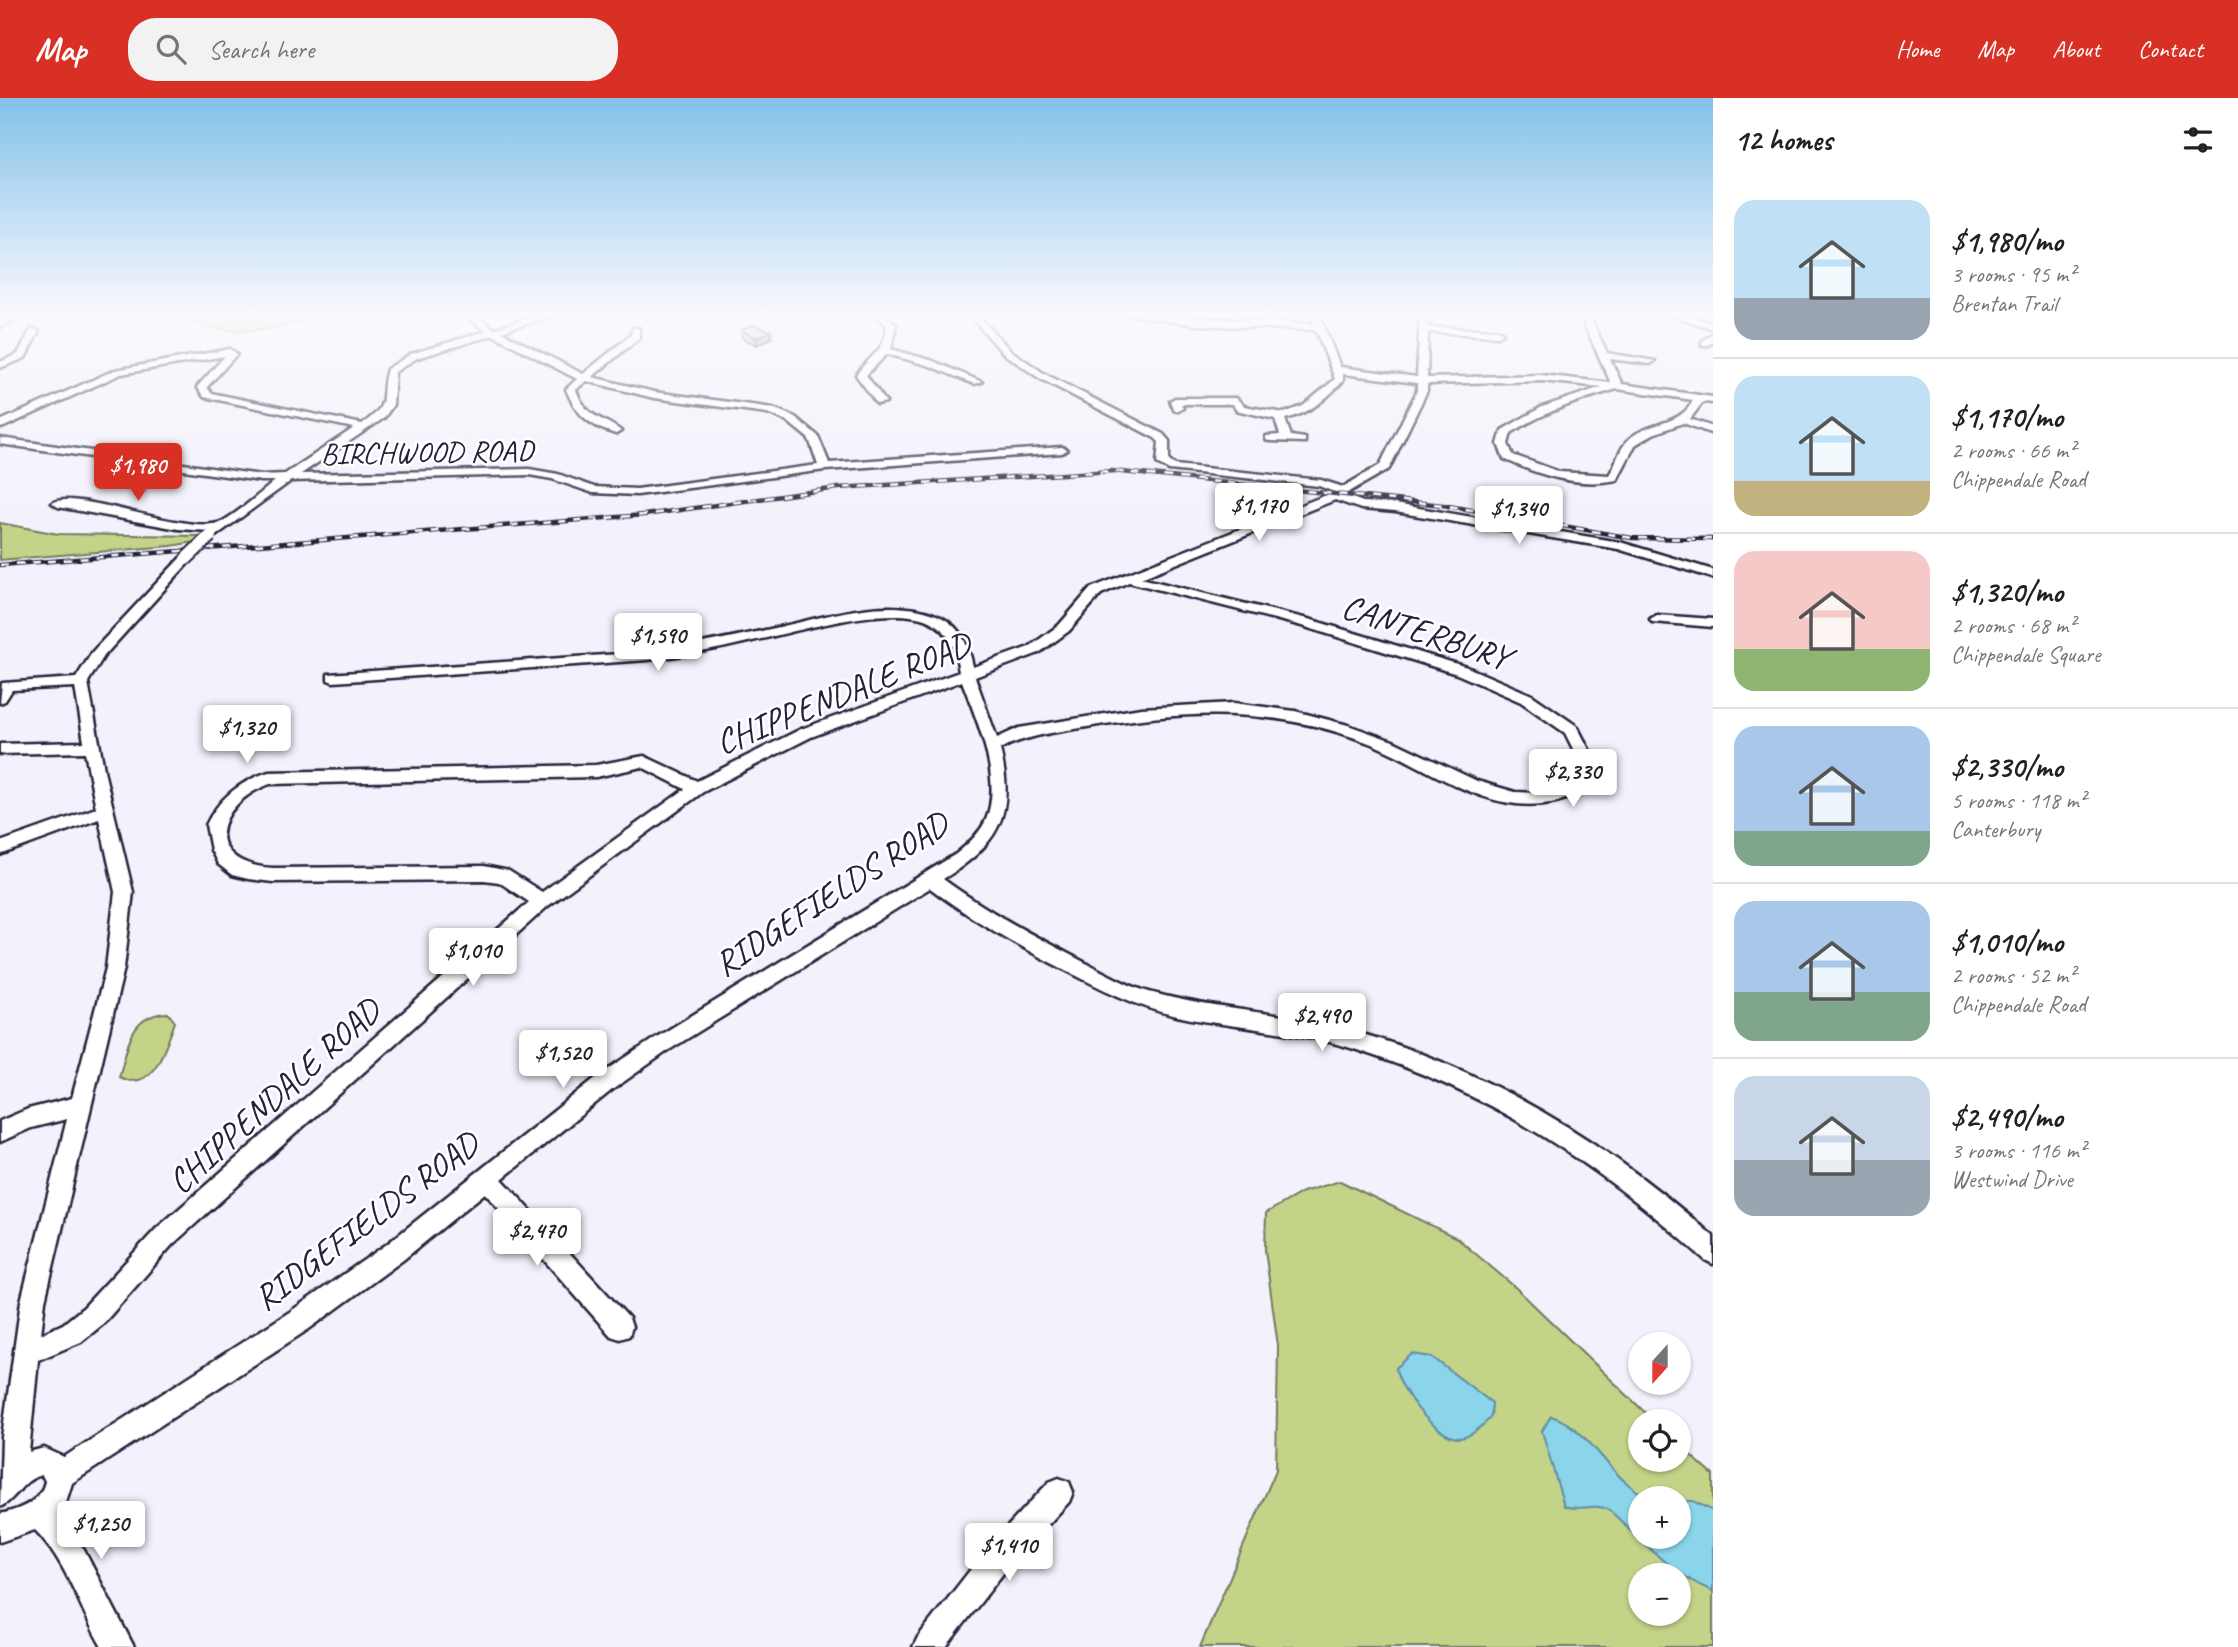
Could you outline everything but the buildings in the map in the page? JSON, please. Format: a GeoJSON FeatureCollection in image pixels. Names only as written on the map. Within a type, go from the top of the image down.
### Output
{"type":"FeatureCollection","features":[{"type":"Feature","properties":{"kind":"street"},"geometry":{"type":"LineString","coordinates":[[0,425],[88,385]]}},
{"type":"Feature","properties":{"kind":"street"},"geometry":{"type":"LineString","coordinates":[[204,385],[202,387],[208,395],[363,427]]}},
{"type":"Feature","properties":{"kind":"street"},"geometry":{"type":"LineString","coordinates":[[5,1485],[15,1437],[33,1301],[121,933],[124,892],[92,747],[81,682],[98,654],[186,559],[215,532],[284,480],[380,416],[388,405],[389,385]]}},
{"type":"Feature","properties":{"kind":"street"},"geometry":{"type":"LineString","coordinates":[[574,385],[571,389],[575,405],[589,421],[616,430]]}},
{"type":"Feature","properties":{"kind":"street"},"geometry":{"type":"LineString","coordinates":[[615,385],[654,395],[769,410],[792,419],[814,438],[825,467]]}},
{"type":"Feature","properties":{"kind":"street"},"geometry":{"type":"LineString","coordinates":[[869,385],[881,402]]}},
{"type":"Feature","properties":{"kind":"street"},"geometry":{"type":"LineString","coordinates":[[1060,385],[1159,436],[1164,441],[1163,463],[1172,468],[1321,483],[1361,505],[1395,508],[1620,546],[1713,574]]}},
{"type":"Feature","properties":{"kind":"street"},"geometry":{"type":"LineString","coordinates":[[1178,408],[1175,401],[1236,401],[1241,408],[1280,418],[1298,413],[1334,385]]}},
{"type":"Feature","properties":{"kind":"street","name":"CHIPPENDALE ROAD"},"geometry":{"type":"LineString","coordinates":[[25,1353],[72,1333],[93,1316],[164,1237],[542,901],[696,788],[806,733],[1046,644],[1064,628],[1087,598],[1096,591],[1340,493],[1375,475],[1392,457],[1422,385]]}},
{"type":"Feature","properties":{"kind":"street"},"geometry":{"type":"LineString","coordinates":[[1611,385],[1713,400]]}},
{"type":"Feature","properties":{"kind":"street"},"geometry":{"type":"LineString","coordinates":[[1618,386],[1553,404],[1528,416],[1506,432],[1503,444],[1508,457],[1559,476],[1590,481],[1613,478],[1622,466],[1631,443],[1657,429],[1684,420],[1696,411],[1699,398]]}},
{"type":"Feature","properties":{"kind":"street"},"geometry":{"type":"LineString","coordinates":[[1280,418],[1287,439]]}},
{"type":"Feature","properties":{"kind":"street"},"geometry":{"type":"LineString","coordinates":[[1684,420],[1713,431]]}},
{"type":"Feature","properties":{"kind":"street"},"geometry":{"type":"LineString","coordinates":[[1270,438],[1301,440]]}},
{"type":"Feature","properties":{"kind":"street","name":"BIRCHWOOD ROAD"},"geometry":{"type":"LineString","coordinates":[[0,441],[284,480],[529,472],[554,476],[593,489],[637,492],[825,467],[1062,450]]}},
{"type":"Feature","properties":{"kind":"street"},"geometry":{"type":"LineString","coordinates":[[58,503],[89,505],[133,519],[215,532]]}},
{"type":"Feature","properties":{"kind":"street","name":"CANTERBURY"},"geometry":{"type":"LineString","coordinates":[[992,746],[1019,733],[1203,707],[1242,708],[1340,727],[1389,745],[1495,795],[1516,799],[1550,797],[1565,794],[1584,779],[1588,769],[1586,750],[1568,726],[1498,685],[1415,653],[1128,578]]}},
{"type":"Feature","properties":{"kind":"street","name":"RIDGEFIELDS ROAD"},"geometry":{"type":"LineString","coordinates":[[59,1476],[300,1320],[395,1252],[605,1083],[662,1044],[932,880],[962,859],[990,829],[998,805],[992,746],[967,675],[966,663],[951,628],[930,615],[901,610],[836,618],[670,654],[333,677]]}},
{"type":"Feature","properties":{"kind":"street"},"geometry":{"type":"LineString","coordinates":[[1657,619],[1713,623]]}},
{"type":"Feature","properties":{"kind":"street"},"geometry":{"type":"LineString","coordinates":[[0,698],[7,686],[81,682]]}},
{"type":"Feature","properties":{"kind":"street"},"geometry":{"type":"LineString","coordinates":[[0,749],[92,747]]}},
{"type":"Feature","properties":{"kind":"street"},"geometry":{"type":"LineString","coordinates":[[542,901],[503,876],[484,873],[273,875],[239,872],[220,855],[214,825],[228,803],[256,782],[269,778],[597,771],[644,761],[696,788]]}},
{"type":"Feature","properties":{"kind":"street"},"geometry":{"type":"LineString","coordinates":[[0,849],[107,810]]}},
{"type":"Feature","properties":{"kind":"street"},"geometry":{"type":"LineString","coordinates":[[932,880],[1000,928],[1130,994],[1198,1012],[1314,1030],[1351,1039],[1399,1056],[1535,1115],[1612,1165],[1713,1252]]}},
{"type":"Feature","properties":{"kind":"street"},"geometry":{"type":"LineString","coordinates":[[0,1132],[28,1119],[81,1106]]}},
{"type":"Feature","properties":{"kind":"street"},"geometry":{"type":"LineString","coordinates":[[487,1179],[620,1327]]}},
{"type":"Feature","properties":{"kind":"street"},"geometry":{"type":"LineString","coordinates":[[3,1526],[18,1527],[38,1515],[54,1496],[59,1476],[57,1468],[44,1461],[25,1466],[5,1485]]}},
{"type":"Feature","properties":{"kind":"street"},"geometry":{"type":"LineString","coordinates":[[928,1647],[995,1562],[1059,1492]]}},
{"type":"Feature","properties":{"kind":"street"},"geometry":{"type":"LineString","coordinates":[[38,1515],[52,1526],[64,1542],[110,1643]]}},
{"type":"Feature","properties":{"kind":"green space"},"geometry":{"type":"Polygon","coordinates":[[[0,523],[58,534],[200,536],[194,542],[171,546],[0,560],[0,523]]]}},
{"type":"Feature","properties":{"kind":"green space"},"geometry":{"type":"Polygon","coordinates":[[[168,1013],[175,1022],[157,1065],[150,1074],[141,1079],[131,1081],[119,1077],[128,1044],[138,1026],[155,1015],[168,1013]]]}},
{"type":"Feature","properties":{"kind":"green space"},"geometry":{"type":"Polygon","coordinates":[[[1340,1181],[1457,1238],[1516,1288],[1642,1409],[1628,1409],[1628,1472],[1691,1472],[1691,1456],[1713,1475],[1713,1647],[1200,1647],[1276,1470],[1278,1346],[1265,1250],[1266,1213],[1303,1192],[1340,1181]]]}},
{"type":"Feature","properties":{"kind":"water"},"geometry":{"type":"Polygon","coordinates":[[[1412,1354],[1432,1357],[1492,1403],[1491,1417],[1477,1430],[1464,1437],[1450,1436],[1440,1431],[1420,1412],[1399,1377],[1396,1368],[1412,1354]]]}},
{"type":"Feature","properties":{"kind":"water"},"geometry":{"type":"Polygon","coordinates":[[[1551,1416],[1566,1423],[1590,1443],[1631,1486],[1628,1486],[1628,1528],[1609,1510],[1564,1506],[1542,1431],[1551,1416]]]}},
{"type":"Feature","properties":{"kind":"water"},"geometry":{"type":"Polygon","coordinates":[[[1691,1501],[1713,1511],[1713,1591],[1691,1581],[1691,1563],[1666,1563],[1651,1549],[1691,1549],[1691,1501]]]}},
{"type":"Feature","properties":{"kind":"railway"},"geometry":{"type":"LineString","coordinates":[[0,565],[644,515],[838,488],[1112,471],[1443,505],[1632,538],[1713,539]]}}]}
